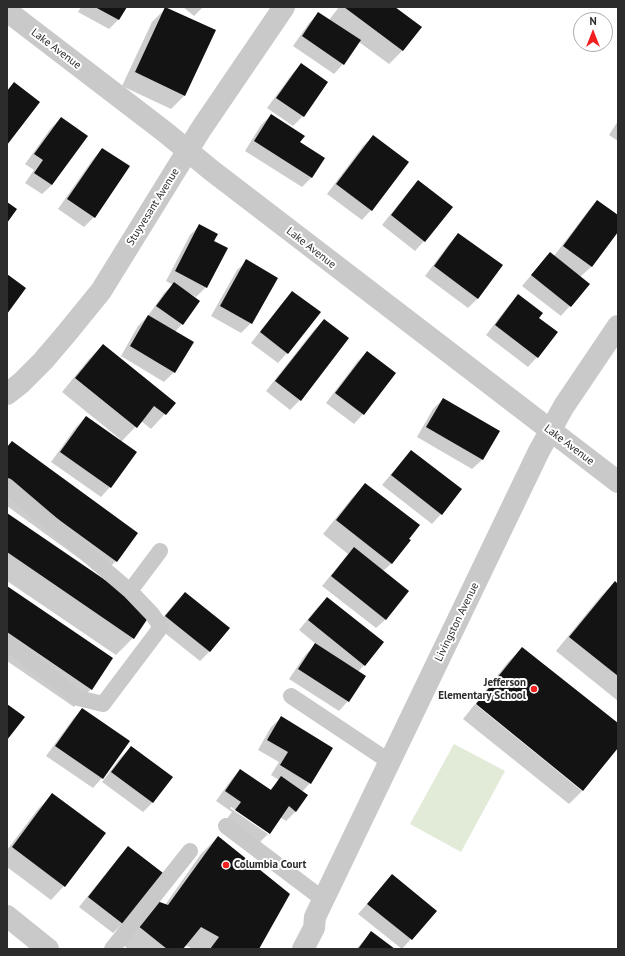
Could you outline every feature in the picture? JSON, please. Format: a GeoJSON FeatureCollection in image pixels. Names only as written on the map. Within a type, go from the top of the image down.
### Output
{"type":"FeatureCollection","features":[{"type":"Feature","properties":{"kind":"street","name":"Stuyvesant Avenue"},"geometry":{"type":"LineString","coordinates":[[7,394],[21,383],[43,361],[101,290],[172,175],[189,151],[201,129],[284,7]]}},
{"type":"Feature","properties":{"kind":"street","name":"Lake Avenue"},"geometry":{"type":"LineString","coordinates":[[7,11],[189,151],[217,175],[618,482]]}},
{"type":"Feature","properties":{"kind":"street","name":"Livingston Avenue"},"geometry":{"type":"LineString","coordinates":[[303,949],[314,928],[316,917],[324,900],[539,450],[564,406],[618,326]]}},
{"type":"Feature","properties":{"kind":"street"},"geometry":{"type":"LineString","coordinates":[[7,916],[48,949]]}},
{"type":"Feature","properties":{"kind":"lane"},"geometry":{"type":"LineString","coordinates":[[7,486],[130,591],[152,614],[161,627],[103,704],[78,698],[7,643]]}},
{"type":"Feature","properties":{"kind":"lane"},"geometry":{"type":"LineString","coordinates":[[130,591],[160,551]]}},
{"type":"Feature","properties":{"kind":"lane"},"geometry":{"type":"LineString","coordinates":[[292,696],[390,762]]}},
{"type":"Feature","properties":{"kind":"lane"},"geometry":{"type":"LineString","coordinates":[[226,826],[324,900]]}},
{"type":"Feature","properties":{"kind":"lane"},"geometry":{"type":"LineString","coordinates":[[112,949],[190,851]]}},
{"type":"Feature","properties":{"kind":"green space"},"geometry":{"type":"Polygon","coordinates":[[[454,744],[505,771],[461,852],[410,824],[454,744]]]}},
{"type":"Feature","properties":{"kind":"building"},"geometry":{"type":"Polygon","coordinates":[[[95,7],[127,7],[119,20],[95,7]]]}},
{"type":"Feature","properties":{"kind":"building"},"geometry":{"type":"Polygon","coordinates":[[[165,7],[216,30],[185,96],[135,72],[165,7]]]}},
{"type":"Feature","properties":{"kind":"building"},"geometry":{"type":"Polygon","coordinates":[[[344,7],[395,7],[422,27],[403,51],[344,7]]]}},
{"type":"Feature","properties":{"kind":"building"},"geometry":{"type":"Polygon","coordinates":[[[318,12],[361,40],[344,65],[302,36],[318,12]]]}},
{"type":"Feature","properties":{"kind":"building"},"geometry":{"type":"Polygon","coordinates":[[[301,63],[328,82],[304,117],[276,98],[301,63]]]}},
{"type":"Feature","properties":{"kind":"building"},"geometry":{"type":"Polygon","coordinates":[[[14,82],[40,102],[7,145],[7,91],[14,82]]]}},
{"type":"Feature","properties":{"kind":"building"},"geometry":{"type":"Polygon","coordinates":[[[271,114],[305,136],[300,142],[325,158],[312,178],[254,141],[271,114]]]}},
{"type":"Feature","properties":{"kind":"building"},"geometry":{"type":"Polygon","coordinates":[[[61,117],[88,136],[52,185],[34,173],[43,160],[34,154],[61,117]]]}},
{"type":"Feature","properties":{"kind":"building"},"geometry":{"type":"Polygon","coordinates":[[[373,135],[409,162],[372,211],[336,184],[373,135]]]}},
{"type":"Feature","properties":{"kind":"building"},"geometry":{"type":"Polygon","coordinates":[[[102,148],[130,166],[95,218],[67,199],[102,148]]]}},
{"type":"Feature","properties":{"kind":"building"},"geometry":{"type":"Polygon","coordinates":[[[418,180],[453,207],[425,242],[391,215],[418,180]]]}},
{"type":"Feature","properties":{"kind":"building"},"geometry":{"type":"Polygon","coordinates":[[[597,200],[618,215],[618,232],[592,267],[563,246],[597,200]]]}},
{"type":"Feature","properties":{"kind":"building"},"geometry":{"type":"Polygon","coordinates":[[[7,202],[17,209],[7,223],[7,202]]]}},
{"type":"Feature","properties":{"kind":"building"},"geometry":{"type":"Polygon","coordinates":[[[199,224],[218,234],[214,241],[228,248],[207,288],[175,271],[199,224]]]}},
{"type":"Feature","properties":{"kind":"building"},"geometry":{"type":"Polygon","coordinates":[[[458,233],[503,265],[478,299],[434,266],[458,233]]]}},
{"type":"Feature","properties":{"kind":"building"},"geometry":{"type":"Polygon","coordinates":[[[550,252],[590,284],[571,307],[531,275],[550,252]]]}},
{"type":"Feature","properties":{"kind":"building"},"geometry":{"type":"Polygon","coordinates":[[[246,259],[278,278],[252,324],[220,306],[246,259]]]}},
{"type":"Feature","properties":{"kind":"building"},"geometry":{"type":"Polygon","coordinates":[[[7,274],[26,288],[7,314],[7,274]]]}},
{"type":"Feature","properties":{"kind":"building"},"geometry":{"type":"Polygon","coordinates":[[[174,282],[200,301],[183,325],[156,306],[174,282]]]}},
{"type":"Feature","properties":{"kind":"building"},"geometry":{"type":"Polygon","coordinates":[[[292,291],[321,312],[288,354],[260,332],[292,291]]]}},
{"type":"Feature","properties":{"kind":"building"},"geometry":{"type":"Polygon","coordinates":[[[518,294],[543,313],[539,318],[558,332],[538,358],[495,325],[518,294]]]}},
{"type":"Feature","properties":{"kind":"building"},"geometry":{"type":"Polygon","coordinates":[[[148,315],[194,342],[175,373],[130,346],[148,315]]]}},
{"type":"Feature","properties":{"kind":"building"},"geometry":{"type":"Polygon","coordinates":[[[324,319],[349,338],[301,401],[275,381],[324,319]]]}},
{"type":"Feature","properties":{"kind":"building"},"geometry":{"type":"Polygon","coordinates":[[[103,344],[176,403],[166,415],[154,406],[137,428],[75,378],[103,344]]]}},
{"type":"Feature","properties":{"kind":"building"},"geometry":{"type":"Polygon","coordinates":[[[367,351],[396,373],[364,415],[335,393],[367,351]]]}},
{"type":"Feature","properties":{"kind":"building"},"geometry":{"type":"Polygon","coordinates":[[[443,398],[500,431],[483,460],[426,427],[443,398]]]}},
{"type":"Feature","properties":{"kind":"building"},"geometry":{"type":"Polygon","coordinates":[[[86,416],[137,452],[111,488],[60,452],[86,416]]]}},
{"type":"Feature","properties":{"kind":"building"},"geometry":{"type":"Polygon","coordinates":[[[12,441],[138,533],[117,562],[7,482],[7,447],[12,441]]]}},
{"type":"Feature","properties":{"kind":"building"},"geometry":{"type":"Polygon","coordinates":[[[411,450],[462,489],[442,515],[391,475],[411,450]]]}},
{"type":"Feature","properties":{"kind":"building"},"geometry":{"type":"Polygon","coordinates":[[[365,483],[420,525],[409,539],[411,540],[392,564],[336,520],[365,483]]]}},
{"type":"Feature","properties":{"kind":"building"},"geometry":{"type":"Polygon","coordinates":[[[7,513],[152,612],[134,639],[7,552],[7,513]]]}},
{"type":"Feature","properties":{"kind":"building"},"geometry":{"type":"Polygon","coordinates":[[[354,547],[409,591],[386,620],[331,576],[354,547]]]}},
{"type":"Feature","properties":{"kind":"building"},"geometry":{"type":"Polygon","coordinates":[[[615,581],[618,584],[618,676],[569,637],[615,581]]]}},
{"type":"Feature","properties":{"kind":"building"},"geometry":{"type":"Polygon","coordinates":[[[7,586],[113,658],[92,690],[7,632],[7,586]]]}},
{"type":"Feature","properties":{"kind":"building"},"geometry":{"type":"Polygon","coordinates":[[[185,592],[230,628],[210,652],[165,616],[185,592]]]}},
{"type":"Feature","properties":{"kind":"building"},"geometry":{"type":"Polygon","coordinates":[[[327,597],[384,642],[365,666],[308,620],[327,597]]]}},
{"type":"Feature","properties":{"kind":"building"},"geometry":{"type":"Polygon","coordinates":[[[315,643],[366,676],[349,702],[298,669],[315,643]]]}},
{"type":"Feature","properties":{"kind":"building"},"geometry":{"type":"Polygon","coordinates":[[[522,647],[618,723],[618,748],[583,791],[476,704],[522,647]]]}},
{"type":"Feature","properties":{"kind":"building"},"geometry":{"type":"Polygon","coordinates":[[[7,704],[25,717],[7,740],[7,704]]]}},
{"type":"Feature","properties":{"kind":"building"},"geometry":{"type":"Polygon","coordinates":[[[82,708],[130,741],[103,779],[55,746],[82,708]]]}},
{"type":"Feature","properties":{"kind":"building"},"geometry":{"type":"Polygon","coordinates":[[[281,716],[333,748],[311,784],[280,765],[288,752],[267,740],[281,716]]]}},
{"type":"Feature","properties":{"kind":"building"},"geometry":{"type":"Polygon","coordinates":[[[131,746],[173,777],[153,803],[111,772],[131,746]]]}},
{"type":"Feature","properties":{"kind":"building"},"geometry":{"type":"Polygon","coordinates":[[[240,769],[271,790],[281,776],[308,795],[296,812],[289,806],[270,834],[235,810],[241,802],[225,791],[240,769]]]}},
{"type":"Feature","properties":{"kind":"building"},"geometry":{"type":"Polygon","coordinates":[[[52,793],[106,833],[65,887],[12,847],[52,793]]]}},
{"type":"Feature","properties":{"kind":"building","name":"Columbia Court"},"geometry":{"type":"Polygon","coordinates":[[[218,836],[290,894],[259,949],[210,949],[219,937],[201,927],[183,949],[167,949],[137,925],[157,901],[168,905],[218,836]]]}},
{"type":"Feature","properties":{"kind":"building"},"geometry":{"type":"Polygon","coordinates":[[[128,846],[163,873],[123,924],[88,897],[128,846]]]}},
{"type":"Feature","properties":{"kind":"building"},"geometry":{"type":"Polygon","coordinates":[[[392,874],[437,911],[412,940],[367,904],[392,874]]]}},
{"type":"Feature","properties":{"kind":"building"},"geometry":{"type":"Polygon","coordinates":[[[371,931],[395,949],[358,949],[371,931]]]}},
{"type":"Feature","properties":{"kind":"place","name":"Jefferson Elementary School"},"geometry":{"type":"Point","coordinates":[534,689]}},
{"type":"Feature","properties":{"kind":"place","name":"Columbia Court"},"geometry":{"type":"Point","coordinates":[226,865]}}]}
